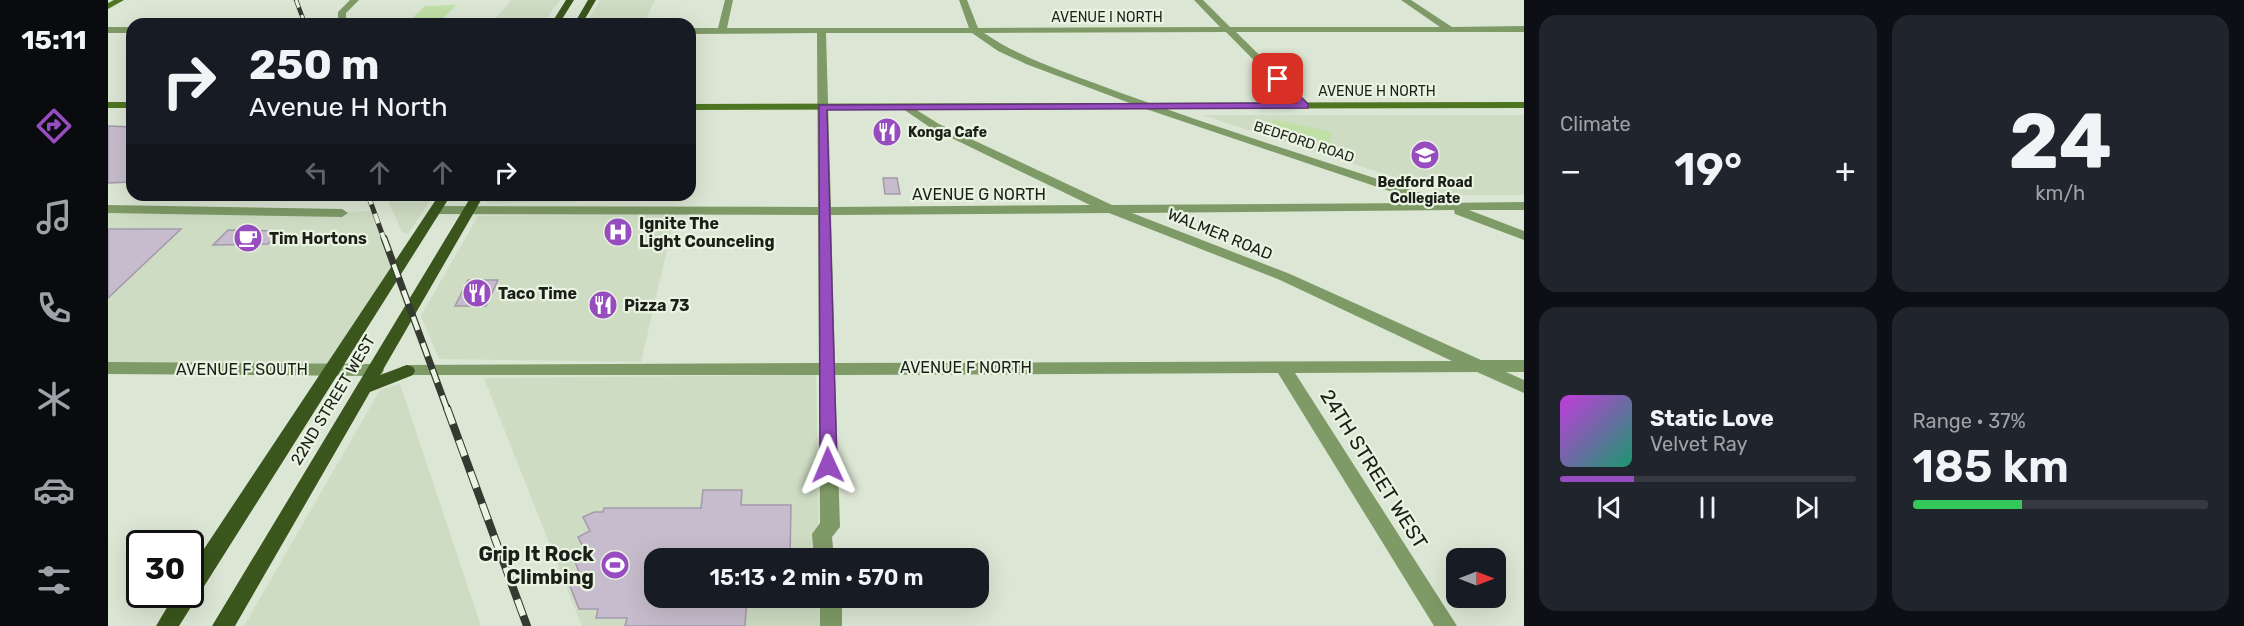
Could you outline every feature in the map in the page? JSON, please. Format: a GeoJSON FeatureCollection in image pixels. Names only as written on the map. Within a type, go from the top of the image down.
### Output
{"type":"FeatureCollection","features":[{"type":"Feature","properties":{"kind":"main road"},"geometry":{"type":"LineString","coordinates":[[559,18],[570,0]]}},
{"type":"Feature","properties":{"kind":"main road"},"geometry":{"type":"LineString","coordinates":[[582,18],[592,0]]}},
{"type":"Feature","properties":{"kind":"main road","name":"22ND STREET WEST"},"geometry":{"type":"LineString","coordinates":[[204,567],[441,201]]}},
{"type":"Feature","properties":{"kind":"main road","name":"22ND STREET WEST"},"geometry":{"type":"LineString","coordinates":[[223,626],[474,201]]}},
{"type":"Feature","properties":{"kind":"main road"},"geometry":{"type":"LineString","coordinates":[[388,349],[394,363],[407,371]]}},
{"type":"Feature","properties":{"kind":"main road"},"geometry":{"type":"LineString","coordinates":[[371,378],[407,371]]}},
{"type":"Feature","properties":{"kind":"main road"},"geometry":{"type":"LineString","coordinates":[[167,626],[179,608]]}},
{"type":"Feature","properties":{"kind":"street"},"geometry":{"type":"LineString","coordinates":[[108,6],[120,0]]}},
{"type":"Feature","properties":{"kind":"street"},"geometry":{"type":"LineString","coordinates":[[342,18],[342,12],[355,0]]}},
{"type":"Feature","properties":{"kind":"street"},"geometry":{"type":"LineString","coordinates":[[722,31],[729,0]]}},
{"type":"Feature","properties":{"kind":"street"},"geometry":{"type":"LineString","coordinates":[[963,0],[975,31]]}},
{"type":"Feature","properties":{"kind":"street"},"geometry":{"type":"LineString","coordinates":[[1198,0],[1305,106]]}},
{"type":"Feature","properties":{"kind":"street"},"geometry":{"type":"LineString","coordinates":[[1405,0],[1450,29]]}},
{"type":"Feature","properties":{"kind":"street","name":"AVENUE I NORTH"},"geometry":{"type":"LineString","coordinates":[[696,31],[1524,29]]}},
{"type":"Feature","properties":{"kind":"street"},"geometry":{"type":"LineString","coordinates":[[108,30],[126,30]]}},
{"type":"Feature","properties":{"kind":"street"},"geometry":{"type":"LineString","coordinates":[[821,31],[830,527],[822,534],[823,548]]}},
{"type":"Feature","properties":{"kind":"street","name":"BEDFORD ROAD"},"geometry":{"type":"LineString","coordinates":[[975,31],[1001,49],[1029,62],[1147,106],[1449,207],[1524,236]]}},
{"type":"Feature","properties":{"kind":"street"},"geometry":{"type":"LineString","coordinates":[[108,105],[126,105]]}},
{"type":"Feature","properties":{"kind":"street","name":"AVENUE H NORTH"},"geometry":{"type":"LineString","coordinates":[[696,107],[1524,105]]}},
{"type":"Feature","properties":{"kind":"street","name":"WALMER ROAD"},"geometry":{"type":"LineString","coordinates":[[907,107],[935,126],[1109,209],[1285,277],[1524,387]]}},
{"type":"Feature","properties":{"kind":"street","name":"AVENUE G NORTH"},"geometry":{"type":"LineString","coordinates":[[435,210],[1524,206]]}},
{"type":"Feature","properties":{"kind":"street"},"geometry":{"type":"LineString","coordinates":[[108,209],[342,213]]}},
{"type":"Feature","properties":{"kind":"street","name":"24TH STREET WEST"},"geometry":{"type":"LineString","coordinates":[[1282,366],[1446,626]]}},
{"type":"Feature","properties":{"kind":"street","name":"AVENUE F NORTH"},"geometry":{"type":"LineString","coordinates":[[407,371],[1524,366]]}},
{"type":"Feature","properties":{"kind":"street","name":"AVENUE F SOUTH"},"geometry":{"type":"LineString","coordinates":[[108,368],[331,370],[371,378]]}},
{"type":"Feature","properties":{"kind":"street"},"geometry":{"type":"LineString","coordinates":[[831,608],[831,626]]}},
{"type":"Feature","properties":{"kind":"shaded area"},"geometry":{"type":"Polygon","coordinates":[[[511,0],[560,0],[546,18],[496,18],[511,0]]]}},
{"type":"Feature","properties":{"kind":"shaded area"},"geometry":{"type":"Polygon","coordinates":[[[600,0],[655,0],[646,18],[590,18],[600,0]]]}},
{"type":"Feature","properties":{"kind":"shaded area","name":"Bedford Road Collegiate"},"geometry":{"type":"Polygon","coordinates":[[[1202,115],[1524,115],[1524,195],[1449,195],[1202,115]]]}},
{"type":"Feature","properties":{"kind":"shaded area"},"geometry":{"type":"Polygon","coordinates":[[[389,201],[430,201],[408,234],[402,232],[389,201]]]}},
{"type":"Feature","properties":{"kind":"shaded area"},"geometry":{"type":"Polygon","coordinates":[[[486,201],[575,201],[575,202],[486,203],[486,201]]]}},
{"type":"Feature","properties":{"kind":"shaded area"},"geometry":{"type":"Polygon","coordinates":[[[108,209],[342,213],[374,210],[395,271],[331,370],[108,368],[108,209]]]}},
{"type":"Feature","properties":{"kind":"shaded area"},"geometry":{"type":"Polygon","coordinates":[[[675,215],[641,362],[439,359],[421,316],[478,216],[675,215]]]}},
{"type":"Feature","properties":{"kind":"shaded area"},"geometry":{"type":"Polygon","coordinates":[[[816,375],[819,548],[644,548],[644,608],[820,608],[820,626],[582,626],[484,378],[816,375]]]}},
{"type":"Feature","properties":{"kind":"shaded area"},"geometry":{"type":"Polygon","coordinates":[[[400,384],[481,626],[244,626],[380,390],[400,384]]]}},
{"type":"Feature","properties":{"kind":"green space"},"geometry":{"type":"Polygon","coordinates":[[[456,5],[444,18],[412,18],[425,6],[456,5]]]}},
{"type":"Feature","properties":{"kind":"green space"},"geometry":{"type":"Polygon","coordinates":[[[1273,119],[1331,132],[1330,143],[1270,130],[1273,119]]]}},
{"type":"Feature","properties":{"kind":"building"},"geometry":{"type":"Polygon","coordinates":[[[108,126],[126,127],[126,182],[108,183],[108,126]]]}},
{"type":"Feature","properties":{"kind":"building"},"geometry":{"type":"Polygon","coordinates":[[[883,178],[897,178],[900,194],[885,194],[883,178]]]}},
{"type":"Feature","properties":{"kind":"building"},"geometry":{"type":"Polygon","coordinates":[[[108,229],[181,229],[108,298],[108,229]]]}},
{"type":"Feature","properties":{"kind":"building","name":"Tim Hortons"},"geometry":{"type":"Polygon","coordinates":[[[228,230],[282,231],[268,244],[213,245],[228,230]]]}},
{"type":"Feature","properties":{"kind":"building","name":"Taco Time"},"geometry":{"type":"Polygon","coordinates":[[[468,280],[498,280],[486,306],[455,306],[468,280]]]}},
{"type":"Feature","properties":{"kind":"building","name":"Grip It Rock Climbing"},"geometry":{"type":"Polygon","coordinates":[[[703,490],[742,490],[741,505],[791,505],[790,548],[644,548],[644,608],[746,608],[745,626],[625,626],[627,618],[596,618],[598,609],[579,609],[567,578],[579,572],[573,557],[585,551],[578,537],[590,531],[583,517],[594,512],[603,512],[604,508],[701,508],[703,490]]]}},
{"type":"Feature","properties":{"kind":"railway"},"geometry":{"type":"LineString","coordinates":[[296,0],[303,18]]}},
{"type":"Feature","properties":{"kind":"railway"},"geometry":{"type":"LineString","coordinates":[[370,201],[384,239]]}},
{"type":"Feature","properties":{"kind":"railway"},"geometry":{"type":"LineString","coordinates":[[384,238],[447,409]]}},
{"type":"Feature","properties":{"kind":"railway"},"geometry":{"type":"LineString","coordinates":[[447,408],[527,626]]}},
{"type":"Feature","properties":{"kind":"place","name":"Konga Cafe"},"geometry":{"type":"Point","coordinates":[887,132]}},
{"type":"Feature","properties":{"kind":"place","name":"Bedford Road Collegiate"},"geometry":{"type":"Point","coordinates":[1425,155]}},
{"type":"Feature","properties":{"kind":"place","name":"Ignite The Light Counceling"},"geometry":{"type":"Point","coordinates":[618,232]}},
{"type":"Feature","properties":{"kind":"place","name":"Tim Hortons"},"geometry":{"type":"Point","coordinates":[248,238]}},
{"type":"Feature","properties":{"kind":"place","name":"Taco Time"},"geometry":{"type":"Point","coordinates":[477,293]}},
{"type":"Feature","properties":{"kind":"place","name":"Pizza 73"},"geometry":{"type":"Point","coordinates":[603,305]}},
{"type":"Feature","properties":{"kind":"place","name":"Grip It Rock Climbing"},"geometry":{"type":"Point","coordinates":[615,565]}},
{"type":"Feature","properties":{"kind":"route"},"geometry":{"type":"LineString","coordinates":[[828,465],[822,107],[1305,106],[1278,79]]}}]}
